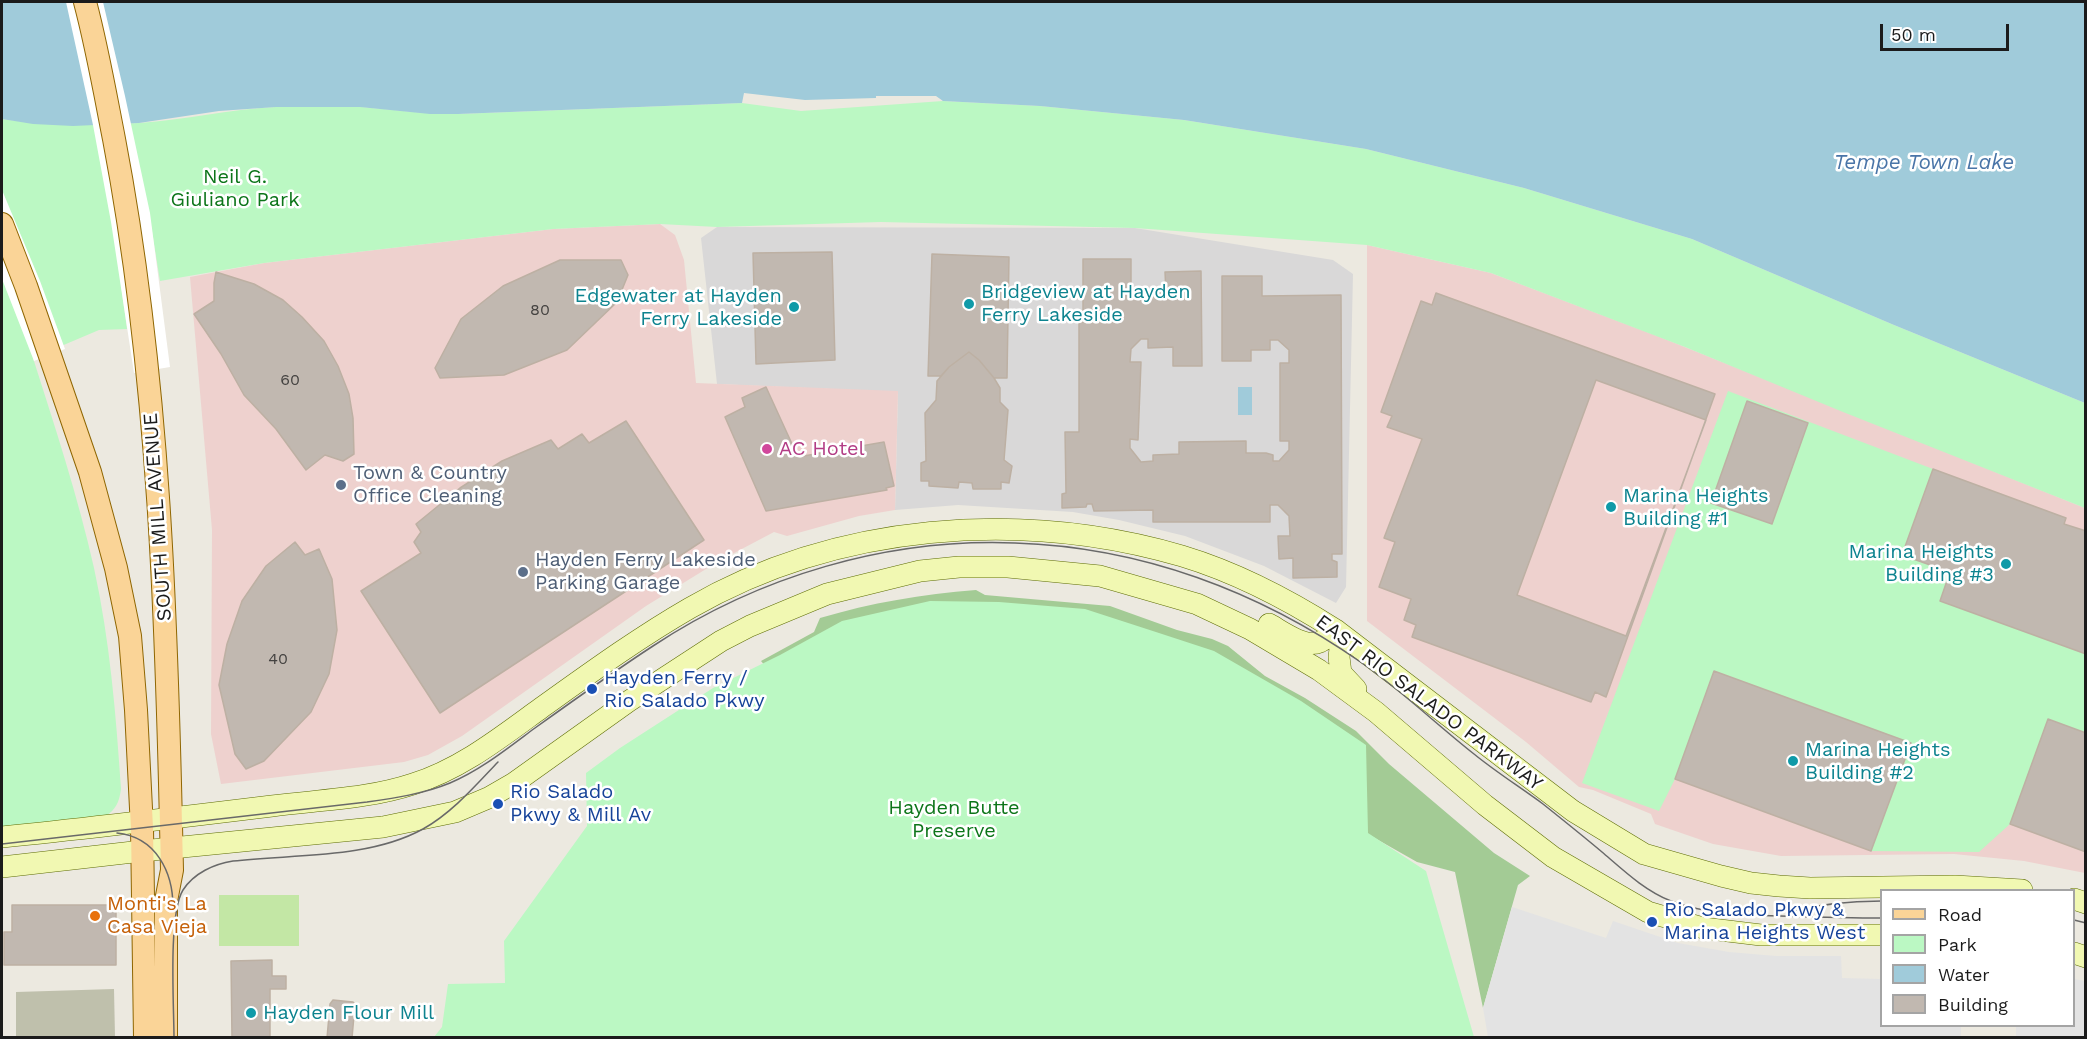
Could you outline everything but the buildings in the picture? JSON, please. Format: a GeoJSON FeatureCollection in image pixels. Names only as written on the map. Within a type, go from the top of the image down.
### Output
{"type":"FeatureCollection","features":[{"type":"Feature","properties":{"kind":"main road","name":"SOUTH MILL AVENUE"},"geometry":{"type":"LineString","coordinates":[[85,2],[104,84],[122,181],[148,371],[165,599],[172,849],[172,870],[166,901],[166,1038]]}},
{"type":"Feature","properties":{"kind":"main road","name":"SOUTH MILL AVENUE"},"geometry":{"type":"LineString","coordinates":[[2,224],[50,355],[100,506],[130,636],[141,823],[145,1038]]}},
{"type":"Feature","properties":{"kind":"main road","name":"EAST RIO SALADO PARKWAY"},"geometry":{"type":"LineString","coordinates":[[2,837],[141,823],[370,794],[414,784],[443,772],[485,748],[610,659],[692,607],[789,563],[865,542],[981,528],[1057,531],[1116,540],[1185,557],[1246,581],[1336,630],[1573,811],[1644,854],[1721,876],[1751,883],[1779,886],[1810,888],[1955,886],[1995,889]]}},
{"type":"Feature","properties":{"kind":"main road","name":"EAST RIO SALADO PARKWAY"},"geometry":{"type":"LineString","coordinates":[[2,867],[383,827],[455,812],[488,798],[514,783],[629,701],[721,641],[750,626],[826,594],[900,576],[959,567],[1008,567],[1100,576],[1197,604],[1285,648],[1376,712],[1485,805],[1553,857],[1648,912],[1703,928],[1761,935],[1880,935]]}},
{"type":"Feature","properties":{"kind":"main road"},"geometry":{"type":"LineString","coordinates":[[1197,604],[1252,615],[1304,642],[1313,644],[1319,643],[1336,630],[1341,673],[1376,712]]}},
{"type":"Feature","properties":{"kind":"shaded area"},"geometry":{"type":"Polygon","coordinates":[[[660,224],[675,235],[684,260],[696,383],[898,391],[895,510],[859,516],[787,536],[774,532],[719,561],[646,606],[462,736],[428,755],[404,762],[221,784],[211,734],[212,530],[190,277],[264,263],[553,229],[660,224]]]}},
{"type":"Feature","properties":{"kind":"shaded area"},"geometry":{"type":"Polygon","coordinates":[[[717,227],[1135,228],[1333,260],[1353,274],[1346,587],[1336,603],[1264,566],[1185,536],[1119,520],[1073,512],[958,505],[895,510],[898,392],[717,384],[701,238],[717,227]]]}},
{"type":"Feature","properties":{"kind":"shaded area"},"geometry":{"type":"Polygon","coordinates":[[[1367,245],[1491,273],[1660,337],[2085,508],[2085,873],[2024,861],[1954,854],[1781,856],[1713,844],[1655,824],[1651,814],[1593,790],[1579,787],[1526,742],[1367,621],[1367,245]]]}},
{"type":"Feature","properties":{"kind":"shaded area"},"geometry":{"type":"Polygon","coordinates":[[[1512,907],[1606,938],[1613,921],[1678,943],[1729,952],[1776,956],[1841,956],[1842,978],[1880,979],[1880,1027],[1961,1027],[1961,1037],[1488,1037],[1483,1008],[1512,907]]]}},
{"type":"Feature","properties":{"kind":"shaded area"},"geometry":{"type":"Polygon","coordinates":[[[2075,979],[2085,981],[2085,1037],[2016,1037],[2016,1027],[2075,1027],[2075,979]]]}},
{"type":"Feature","properties":{"kind":"shaded area"},"geometry":{"type":"Polygon","coordinates":[[[114,989],[115,1037],[16,1037],[16,992],[114,989]]]}},
{"type":"Feature","properties":{"kind":"green space","name":"Neil G. Giuliano Park"},"geometry":{"type":"Polygon","coordinates":[[[943,101],[1040,106],[1184,120],[1366,149],[1524,188],[1692,239],[2085,403],[2085,508],[1685,347],[1491,273],[1367,245],[1135,228],[881,222],[717,227],[660,224],[553,229],[264,263],[160,281],[149,213],[121,285],[127,329],[99,330],[33,358],[88,541],[100,595],[114,706],[121,789],[119,798],[114,808],[105,817],[2,831],[2,119],[70,124],[139,123],[258,108],[319,106],[458,114],[742,103],[801,111],[943,101]]]}},
{"type":"Feature","properties":{"kind":"green space"},"geometry":{"type":"Polygon","coordinates":[[[1728,391],[1933,469],[1902,555],[1950,572],[1941,601],[2085,654],[2085,733],[2048,720],[2010,824],[1979,852],[1871,851],[1911,743],[1715,671],[1675,779],[1659,811],[1582,783],[1728,391]]]}},
{"type":"Feature","properties":{"kind":"green space"},"geometry":{"type":"Polygon","coordinates":[[[976,590],[985,595],[1110,606],[1177,630],[1212,639],[1228,646],[1265,676],[1305,698],[1356,731],[1389,764],[1494,853],[1530,876],[1518,885],[1483,1008],[1455,872],[1417,862],[1327,811],[766,667],[761,661],[814,632],[820,618],[897,600],[976,590]]]}},
{"type":"Feature","properties":{"kind":"green space","name":"Hayden Butte Preserve"},"geometry":{"type":"Polygon","coordinates":[[[930,601],[999,602],[1085,609],[1214,651],[1301,701],[1366,745],[1368,833],[1426,871],[1474,1037],[434,1037],[442,1027],[448,984],[505,983],[504,941],[587,826],[586,773],[620,748],[713,688],[842,621],[930,601]]]}},
{"type":"Feature","properties":{"kind":"green space"},"geometry":{"type":"Polygon","coordinates":[[[219,895],[299,895],[299,946],[219,946],[219,895]]]}},
{"type":"Feature","properties":{"kind":"water","name":"Tempe Town Lake"},"geometry":{"type":"Polygon","coordinates":[[[2,2],[2085,2],[2085,403],[1692,239],[1524,188],[1366,149],[1184,120],[1040,106],[943,101],[936,96],[876,96],[876,98],[805,100],[744,93],[742,103],[458,114],[430,114],[360,107],[276,107],[219,111],[139,123],[73,126],[33,124],[2,119],[2,2]]]}},
{"type":"Feature","properties":{"kind":"water"},"geometry":{"type":"Polygon","coordinates":[[[1238,387],[1252,387],[1252,415],[1238,415],[1238,387]]]}},
{"type":"Feature","properties":{"kind":"pier"},"geometry":{"type":"Polygon","coordinates":[[[66,2],[103,2],[150,213],[170,367],[134,373],[111,222],[93,125],[66,2]]]}},
{"type":"Feature","properties":{"kind":"pier"},"geometry":{"type":"Polygon","coordinates":[[[2,190],[40,281],[65,349],[34,361],[2,279],[2,190]]]}},
{"type":"Feature","properties":{"kind":"tram line"},"geometry":{"type":"LineString","coordinates":[[2,844],[367,802],[430,790],[461,778],[483,765],[594,686],[694,621],[780,581],[826,566],[919,547],[967,543],[1015,543],[1062,546],[1108,553],[1153,564],[1240,594],[1282,614],[1323,637],[1377,674],[1474,754],[1543,804],[1635,880],[1661,897],[1697,909],[1738,914],[1880,918]]}},
{"type":"Feature","properties":{"kind":"tram line"},"geometry":{"type":"LineString","coordinates":[[174,1038],[175,919],[183,890],[193,879],[212,867],[233,861],[331,854],[379,846],[402,839],[444,815],[498,762]]}},
{"type":"Feature","properties":{"kind":"tram line"},"geometry":{"type":"LineString","coordinates":[[117,833],[142,841],[160,858],[170,881],[173,907]]}},
{"type":"Feature","properties":{"kind":"tram line"},"geometry":{"type":"LineString","coordinates":[[1787,912],[1834,904],[1880,901]]}},
{"type":"Feature","properties":{"kind":"tram line"},"geometry":{"type":"LineString","coordinates":[[2075,920],[2086,923]]}},
{"type":"Feature","properties":{"kind":"place","name":"Bridgeview at Hayden Ferry Lakeside"},"geometry":{"type":"Point","coordinates":[969,304]}},
{"type":"Feature","properties":{"kind":"place","name":"Edgewater at Hayden Ferry Lakeside"},"geometry":{"type":"Point","coordinates":[794,307]}},
{"type":"Feature","properties":{"kind":"place","name":"AC Hotel"},"geometry":{"type":"Point","coordinates":[767,449]}},
{"type":"Feature","properties":{"kind":"place","name":"Town & Country Office Cleaning"},"geometry":{"type":"Point","coordinates":[341,485]}},
{"type":"Feature","properties":{"kind":"place","name":"Marina Heights Building #1"},"geometry":{"type":"Point","coordinates":[1611,507]}},
{"type":"Feature","properties":{"kind":"place","name":"Marina Heights Building #3"},"geometry":{"type":"Point","coordinates":[2006,564]}},
{"type":"Feature","properties":{"kind":"place","name":"Hayden Ferry Lakeside Parking Garage"},"geometry":{"type":"Point","coordinates":[523,572]}},
{"type":"Feature","properties":{"kind":"place","name":"Hayden Ferry / Rio Salado Pkwy"},"geometry":{"type":"Point","coordinates":[592,689]}},
{"type":"Feature","properties":{"kind":"place","name":"Marina Heights Building #2"},"geometry":{"type":"Point","coordinates":[1793,761]}},
{"type":"Feature","properties":{"kind":"place","name":"Rio Salado Pkwy & Mill Av"},"geometry":{"type":"Point","coordinates":[498,804]}},
{"type":"Feature","properties":{"kind":"place","name":"Monti's La Casa Vieja"},"geometry":{"type":"Point","coordinates":[95,916]}},
{"type":"Feature","properties":{"kind":"place","name":"Rio Salado Pkwy & Marina Heights West"},"geometry":{"type":"Point","coordinates":[1652,922]}},
{"type":"Feature","properties":{"kind":"place","name":"Hayden Flour Mill"},"geometry":{"type":"Point","coordinates":[251,1013]}}]}
